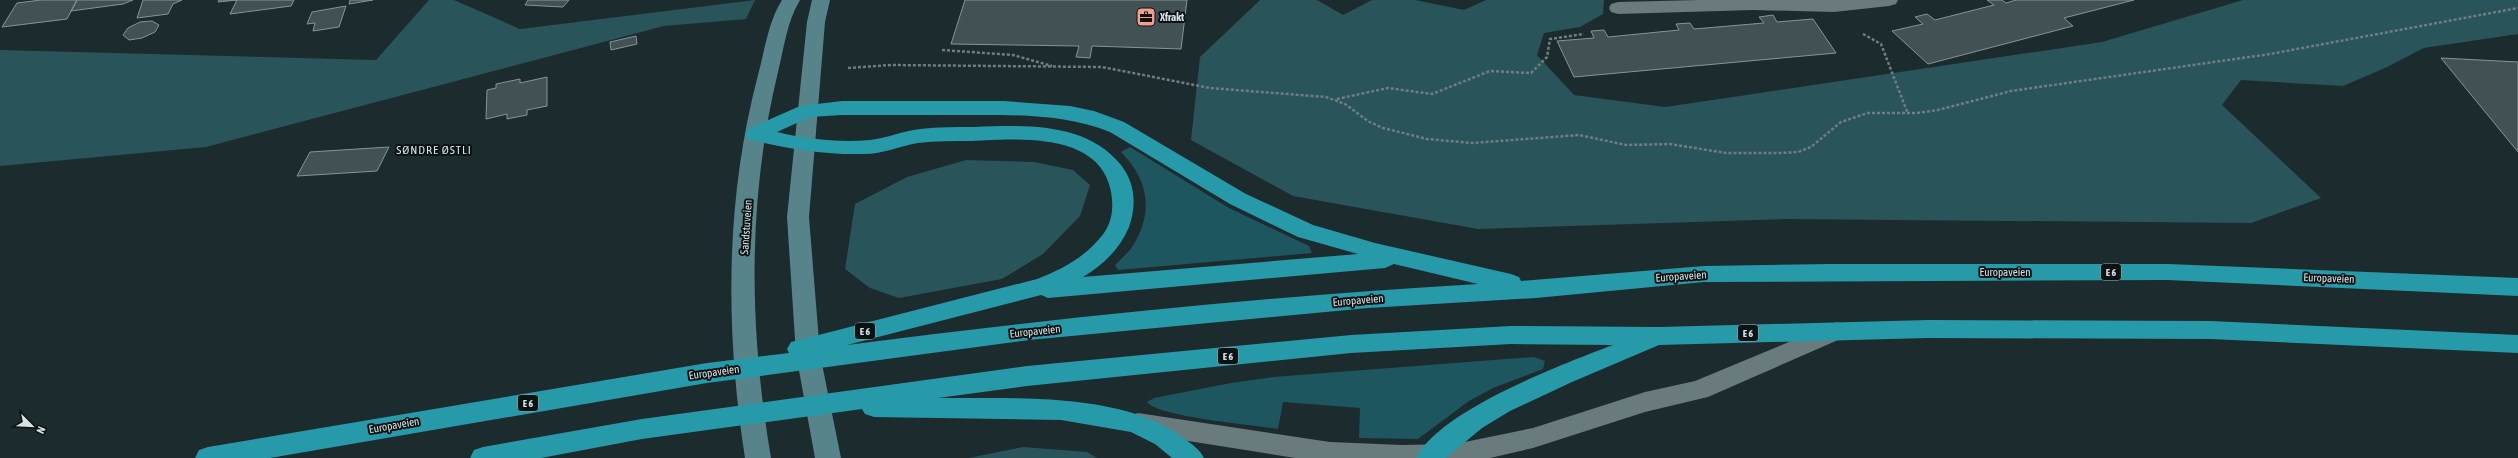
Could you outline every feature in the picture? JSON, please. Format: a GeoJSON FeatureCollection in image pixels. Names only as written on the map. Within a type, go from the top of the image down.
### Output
{"type":"FeatureCollection","features":[{"type":"Feature","properties":{"kind":"highway","name":"E 6"},"geometry":{"type":"LineString","coordinates":[[807,111],[842,108],[1004,108],[1063,112],[1094,118],[1138,137],[1238,199],[1275,218],[1313,233],[1402,258],[1536,289]]}},
{"type":"Feature","properties":{"kind":"highway"},"geometry":{"type":"LineString","coordinates":[[755,134],[780,121],[807,111]]}},
{"type":"Feature","properties":{"kind":"highway","name":"E 6"},"geometry":{"type":"LineString","coordinates":[[707,373],[1023,292],[1076,271],[1094,258],[1110,243],[1120,225],[1125,207],[1124,190],[1118,173],[1106,158],[1090,147],[1055,136],[1025,133],[916,136],[866,147],[778,141],[755,134]]}},
{"type":"Feature","properties":{"kind":"highway","name":"E 6"},"geometry":{"type":"LineString","coordinates":[[1023,292],[1402,258]]}},
{"type":"Feature","properties":{"kind":"highway","name":"Europaveien"},"geometry":{"type":"LineString","coordinates":[[208,458],[707,373],[1029,331],[1368,299],[1536,289],[1704,274],[1830,272],[2168,272],[2518,287]]}},
{"type":"Feature","properties":{"kind":"highway","name":"E 6"},"geometry":{"type":"LineString","coordinates":[[483,458],[642,429],[799,406],[1027,376],[1351,344],[1511,335],[1660,336],[1928,328],[2210,330],[2518,344]]}},
{"type":"Feature","properties":{"kind":"highway","name":"E 6"},"geometry":{"type":"LineString","coordinates":[[1430,457],[1458,432],[1520,396],[1660,336]]}},
{"type":"Feature","properties":{"kind":"highway","name":"E 6"},"geometry":{"type":"LineString","coordinates":[[799,406],[1060,410],[1135,423],[1164,437],[1191,458]]}},
{"type":"Feature","properties":{"kind":"main road","name":"Sandstuveien"},"geometry":{"type":"LineString","coordinates":[[758,458],[744,364],[741,301],[745,224],[755,134],[765,82],[791,0]]}},
{"type":"Feature","properties":{"kind":"main road"},"geometry":{"type":"LineString","coordinates":[[821,0],[816,22],[798,217],[808,354],[828,458]]}},
{"type":"Feature","properties":{"kind":"lane"},"geometry":{"type":"LineString","coordinates":[[1618,8],[1753,4],[1834,6],[1889,0]]}},
{"type":"Feature","properties":{"kind":"lane","name":"E 6"},"geometry":{"type":"LineString","coordinates":[[1135,423],[1330,452],[1430,457],[1455,455],[1533,438],[1645,402],[1699,390],[1837,331]]}},
{"type":"Feature","properties":{"kind":"path"},"geometry":{"type":"LineString","coordinates":[[1336,99],[1368,121],[1383,128],[1427,139],[1472,143],[1579,135],[1626,145],[1670,144],[1726,153],[1751,154],[1798,152],[1811,147],[1840,122],[1868,113],[1908,114],[1957,106],[2011,91],[2270,54],[2518,8]]}},
{"type":"Feature","properties":{"kind":"path"},"geometry":{"type":"LineString","coordinates":[[848,68],[891,65],[1053,66],[1106,68],[1210,88],[1308,94],[1336,99],[1388,88],[1432,94],[1490,71],[1531,73],[1547,57],[1550,39],[1584,34]]}},
{"type":"Feature","properties":{"kind":"path"},"geometry":{"type":"LineString","coordinates":[[1863,34],[1881,44],[1908,114]]}},
{"type":"Feature","properties":{"kind":"path"},"geometry":{"type":"LineString","coordinates":[[942,50],[1023,57],[1044,61],[1053,66]]}},
{"type":"Feature","properties":{"kind":"shaded area"},"geometry":{"type":"Polygon","coordinates":[[[429,0],[454,0],[520,29],[755,0],[746,19],[664,26],[206,147],[0,166],[0,50],[376,60],[429,0]]]}},
{"type":"Feature","properties":{"kind":"shaded area"},"geometry":{"type":"Polygon","coordinates":[[[1260,0],[1317,0],[1343,15],[1372,0],[1415,0],[1464,10],[1486,0],[1604,0],[1603,14],[1580,27],[1544,33],[1537,55],[1574,95],[1665,107],[2102,42],[2243,0],[2518,0],[2518,34],[2424,48],[2385,68],[2343,86],[2241,80],[2222,105],[2321,198],[2251,223],[1784,219],[1478,229],[1293,196],[1191,140],[1200,57],[1260,0]]]}},
{"type":"Feature","properties":{"kind":"shaded area"},"geometry":{"type":"Polygon","coordinates":[[[1130,147],[1229,208],[1309,246],[1312,253],[1118,270],[1115,265],[1132,247],[1144,222],[1146,209],[1143,185],[1138,174],[1121,152],[1130,147]]]}},
{"type":"Feature","properties":{"kind":"shaded area"},"geometry":{"type":"Polygon","coordinates":[[[966,160],[1034,162],[1073,170],[1090,185],[1080,216],[1043,254],[1002,279],[899,298],[870,288],[845,269],[855,204],[907,177],[966,160]]]}},
{"type":"Feature","properties":{"kind":"shaded area"},"geometry":{"type":"Polygon","coordinates":[[[1534,357],[1545,361],[1543,369],[1493,388],[1469,401],[1418,439],[1359,438],[1360,408],[1283,402],[1278,429],[1187,416],[1169,412],[1155,407],[1147,402],[1154,398],[1231,383],[1273,377],[1534,357]]]}},
{"type":"Feature","properties":{"kind":"shaded area"},"geometry":{"type":"Polygon","coordinates":[[[1023,447],[1087,452],[1097,458],[969,458],[1023,447]]]}},
{"type":"Feature","properties":{"kind":"building"},"geometry":{"type":"Polygon","coordinates":[[[41,0],[77,0],[67,19],[2,27],[17,3],[41,0]]]}},
{"type":"Feature","properties":{"kind":"building"},"geometry":{"type":"Polygon","coordinates":[[[77,0],[133,0],[123,4],[71,11],[77,0]]]}},
{"type":"Feature","properties":{"kind":"building"},"geometry":{"type":"Polygon","coordinates":[[[143,0],[182,0],[173,4],[168,14],[137,18],[143,0]]]}},
{"type":"Feature","properties":{"kind":"building"},"geometry":{"type":"Polygon","coordinates":[[[219,0],[237,0],[218,2],[219,0]]]}},
{"type":"Feature","properties":{"kind":"building"},"geometry":{"type":"Polygon","coordinates":[[[237,0],[294,0],[291,6],[230,14],[237,0]]]}},
{"type":"Feature","properties":{"kind":"building"},"geometry":{"type":"Polygon","coordinates":[[[350,0],[373,0],[349,4],[350,0]]]}},
{"type":"Feature","properties":{"kind":"building"},"geometry":{"type":"Polygon","coordinates":[[[528,0],[569,0],[563,7],[525,5],[528,0]]]}},
{"type":"Feature","properties":{"kind":"building"},"geometry":{"type":"Polygon","coordinates":[[[965,0],[1187,0],[1181,49],[1092,46],[1090,58],[1076,57],[1079,46],[951,44],[965,0]]]}},
{"type":"Feature","properties":{"kind":"building"},"geometry":{"type":"Polygon","coordinates":[[[1987,0],[2002,0],[2006,3],[2016,0],[2134,0],[2064,18],[2073,26],[1928,64],[1892,31],[1923,24],[1915,17],[1927,14],[1935,20],[1994,5],[1987,0]]]}},
{"type":"Feature","properties":{"kind":"building"},"geometry":{"type":"Polygon","coordinates":[[[346,6],[339,27],[313,31],[315,23],[307,24],[312,12],[346,6]]]}},
{"type":"Feature","properties":{"kind":"building"},"geometry":{"type":"Polygon","coordinates":[[[1773,15],[1777,22],[1813,19],[1836,53],[1574,77],[1557,41],[1594,38],[1591,31],[1604,30],[1608,37],[1679,30],[1676,24],[1690,23],[1694,29],[1764,23],[1759,17],[1773,15]]]}},
{"type":"Feature","properties":{"kind":"building"},"geometry":{"type":"Polygon","coordinates":[[[152,21],[159,25],[155,32],[142,38],[129,40],[123,35],[128,28],[140,22],[152,21]]]}},
{"type":"Feature","properties":{"kind":"building"},"geometry":{"type":"Polygon","coordinates":[[[636,36],[637,44],[611,50],[610,42],[636,36]]]}},
{"type":"Feature","properties":{"kind":"building"},"geometry":{"type":"Polygon","coordinates":[[[2441,58],[2518,62],[2518,152],[2441,58]]]}},
{"type":"Feature","properties":{"kind":"building"},"geometry":{"type":"Polygon","coordinates":[[[547,77],[547,106],[527,110],[527,115],[507,119],[507,114],[486,119],[487,90],[496,88],[496,84],[520,79],[520,83],[547,77]]]}},
{"type":"Feature","properties":{"kind":"building"},"geometry":{"type":"Polygon","coordinates":[[[389,147],[377,171],[297,176],[310,152],[389,147]]]}},
{"type":"Feature","properties":{"kind":"place","name":"Xfrakt"},"geometry":{"type":"Point","coordinates":[1146,17]}},
{"type":"Feature","properties":{"kind":"district","name":"SØNDRE ØSTLI"},"geometry":{"type":"Point","coordinates":[434,150]}}]}
